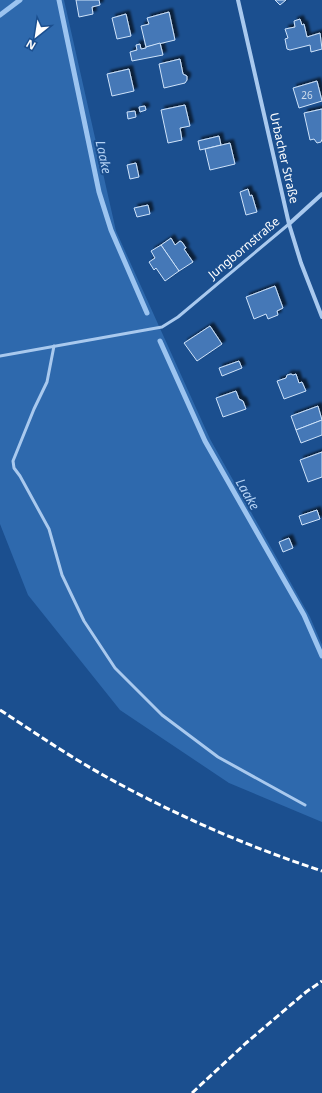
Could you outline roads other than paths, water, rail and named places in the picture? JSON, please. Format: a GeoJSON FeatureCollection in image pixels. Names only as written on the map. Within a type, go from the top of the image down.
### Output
{"type":"FeatureCollection","features":[{"type":"Feature","properties":{"kind":"street","name":"Urbacher Straße"},"geometry":{"type":"LineString","coordinates":[[238,0],[289,224],[300,263],[322,317]]}},
{"type":"Feature","properties":{"kind":"street","name":"Jungbornstraße"},"geometry":{"type":"LineString","coordinates":[[289,224],[322,194]]}},
{"type":"Feature","properties":{"kind":"lane","name":"Jungbornstraße"},"geometry":{"type":"LineString","coordinates":[[0,356],[162,327],[178,316],[289,224]]}},
{"type":"Feature","properties":{"kind":"lane"},"geometry":{"type":"LineString","coordinates":[[54,346],[46,382],[13,461],[14,468],[20,476],[49,529],[62,575],[84,621],[115,668],[162,715],[218,757],[305,805]]}},
{"type":"Feature","properties":{"kind":"waterway"},"geometry":{"type":"LineString","coordinates":[[0,15],[20,0]]}},
{"type":"Feature","properties":{"kind":"waterway","name":"Laake"},"geometry":{"type":"LineString","coordinates":[[59,0],[99,192],[111,230],[147,313]]}},
{"type":"Feature","properties":{"kind":"waterway","name":"Laake"},"geometry":{"type":"LineString","coordinates":[[160,341],[205,441],[304,615],[322,656]]}},
{"type":"Feature","properties":{"kind":"railway"},"geometry":{"type":"LineString","coordinates":[[0,710],[90,767],[156,803],[238,840],[322,871]]}},
{"type":"Feature","properties":{"kind":"railway"},"geometry":{"type":"LineString","coordinates":[[192,1093],[246,1043],[306,992],[322,981]]}}]}
